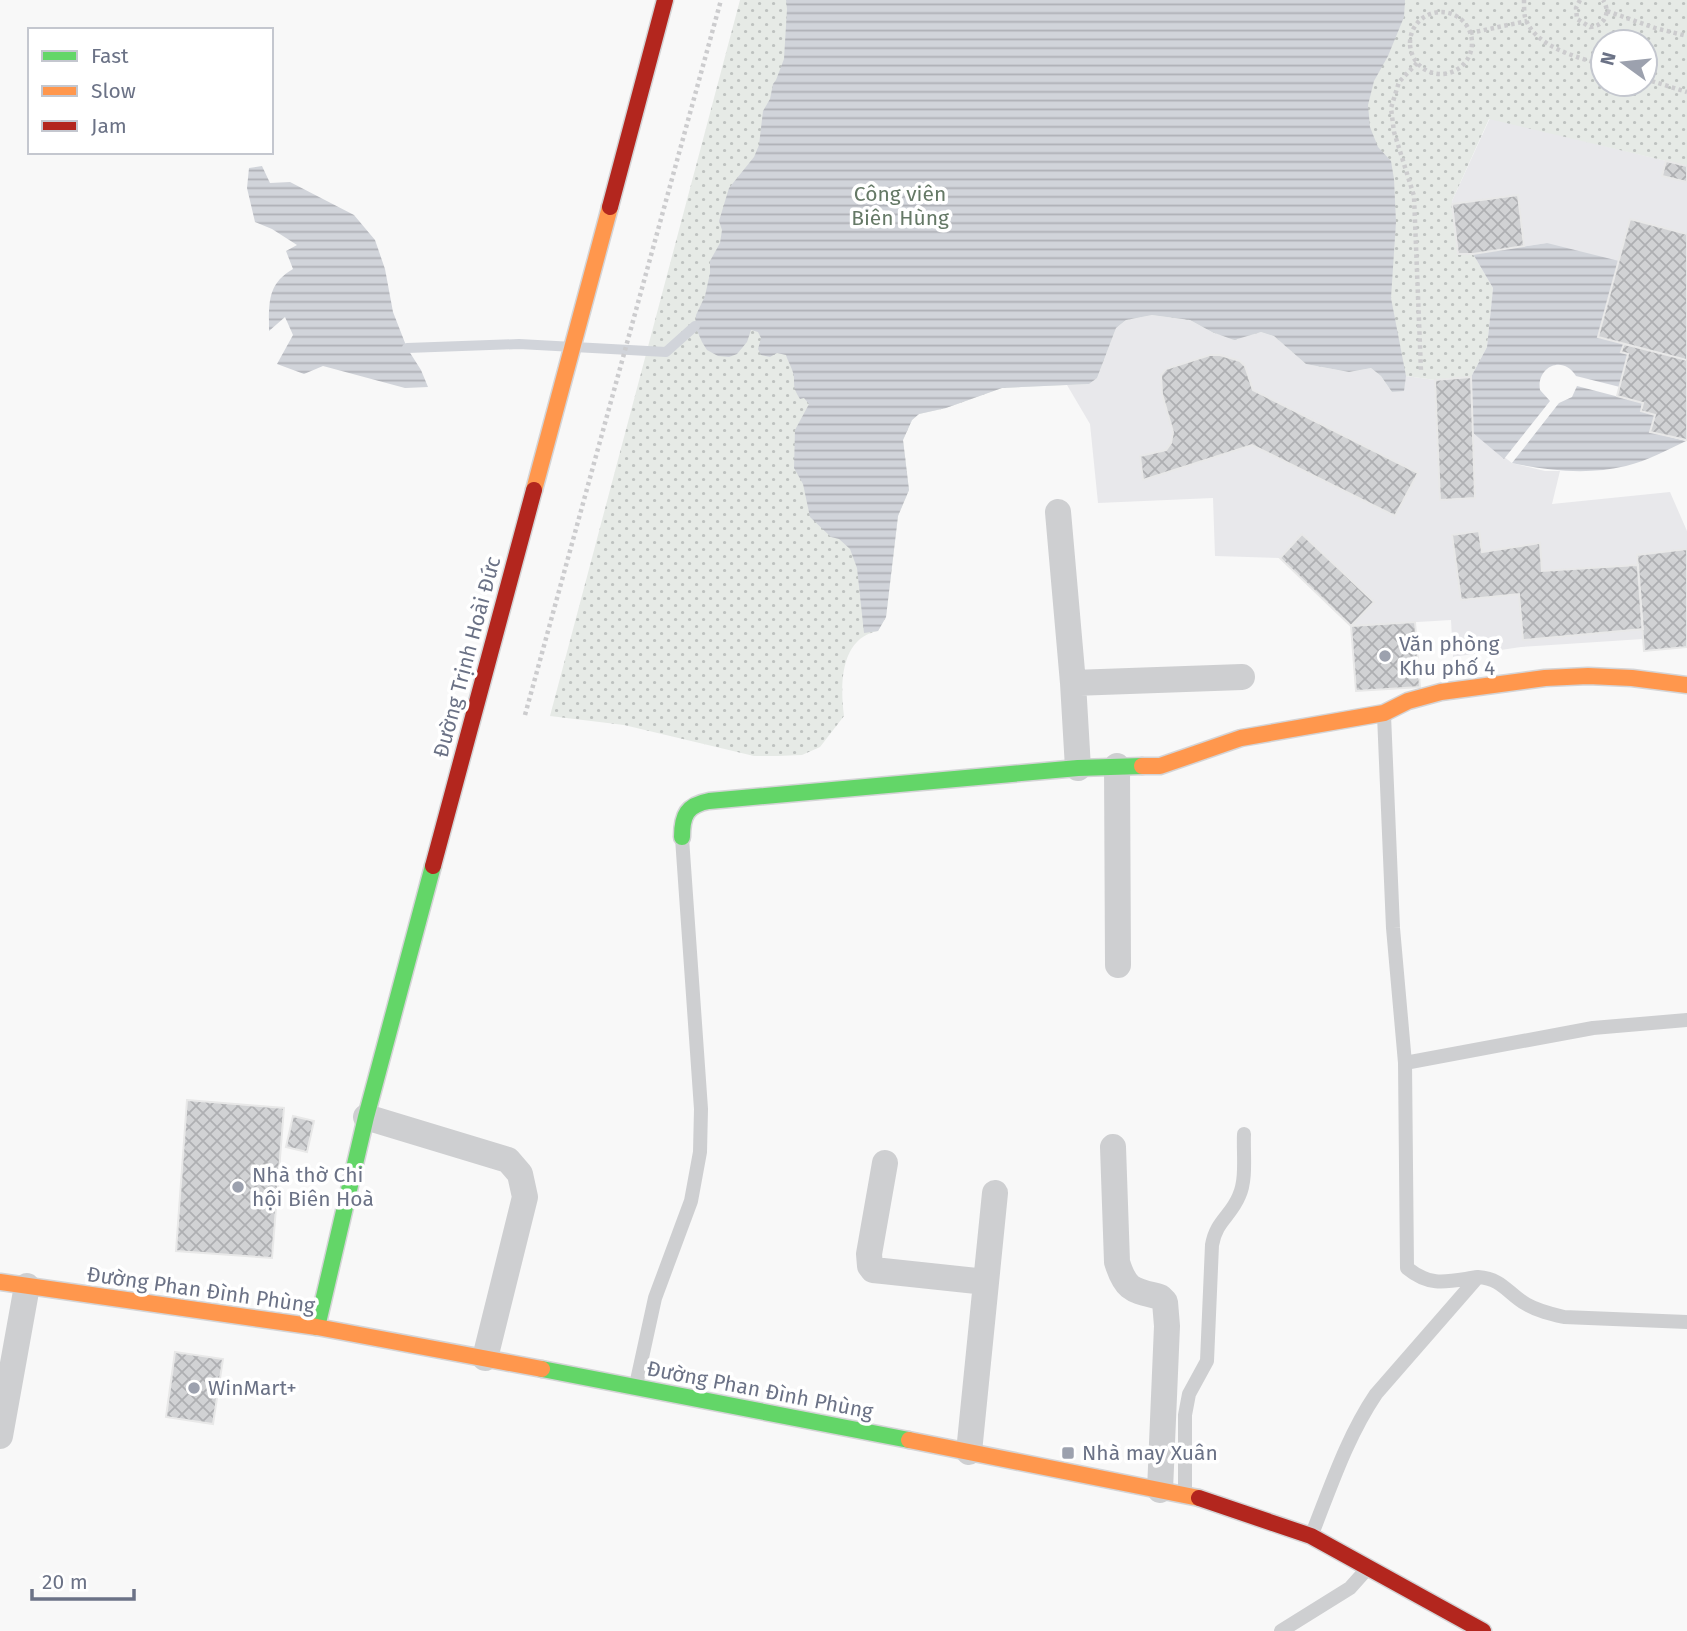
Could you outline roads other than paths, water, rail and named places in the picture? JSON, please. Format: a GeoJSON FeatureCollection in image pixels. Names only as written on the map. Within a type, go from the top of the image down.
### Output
{"type":"FeatureCollection","features":[{"type":"Feature","properties":{"kind":"street","name":"Đường Trịnh Hoài Đức"},"geometry":{"type":"LineString","coordinates":[[317,1327],[366,1118],[665,0]]}},
{"type":"Feature","properties":{"kind":"street"},"geometry":{"type":"LineString","coordinates":[[1058,512],[1078,768]]}},
{"type":"Feature","properties":{"kind":"street"},"geometry":{"type":"LineString","coordinates":[[1073,683],[1242,677]]}},
{"type":"Feature","properties":{"kind":"street"},"geometry":{"type":"LineString","coordinates":[[682,836],[683,816],[696,803],[1078,768],[1160,766],[1241,738],[1384,713],[1408,701],[1460,688],[1545,678],[1610,677],[1687,685]]}},
{"type":"Feature","properties":{"kind":"street"},"geometry":{"type":"LineString","coordinates":[[1117,766],[1118,965]]}},
{"type":"Feature","properties":{"kind":"street"},"geometry":{"type":"LineString","coordinates":[[366,1118],[508,1160],[520,1174],[525,1196],[485,1358]]}},
{"type":"Feature","properties":{"kind":"street"},"geometry":{"type":"LineString","coordinates":[[1113,1147],[1117,1262],[1121,1276],[1132,1288],[1143,1294],[1160,1297],[1165,1302],[1172,1492]]}},
{"type":"Feature","properties":{"kind":"street"},"geometry":{"type":"LineString","coordinates":[[885,1163],[869,1254],[873,1270],[986,1282]]}},
{"type":"Feature","properties":{"kind":"street"},"geometry":{"type":"LineString","coordinates":[[969,1452],[995,1193]]}},
{"type":"Feature","properties":{"kind":"street","name":"Đường Phan Đình Phùng"},"geometry":{"type":"LineString","coordinates":[[0,1282],[317,1327],[1204,1499],[1311,1536],[1483,1631]]}},
{"type":"Feature","properties":{"kind":"street"},"geometry":{"type":"LineString","coordinates":[[0,1436],[27,1286]]}},
{"type":"Feature","properties":{"kind":"lane"},"geometry":{"type":"LineString","coordinates":[[1384,713],[1393,928],[1405,1063],[1406,1268],[1427,1281],[1478,1277],[1500,1282],[1525,1304],[1564,1317],[1687,1322]]}},
{"type":"Feature","properties":{"kind":"lane"},"geometry":{"type":"LineString","coordinates":[[635,1387],[655,1297],[691,1201],[700,1152],[701,1108],[682,836]]}},
{"type":"Feature","properties":{"kind":"lane"},"geometry":{"type":"LineString","coordinates":[[1405,1063],[1593,1028],[1687,1020]]}},
{"type":"Feature","properties":{"kind":"lane"},"geometry":{"type":"LineString","coordinates":[[1172,1492],[1189,1394],[1207,1361],[1214,1231],[1239,1196],[1244,1134]]}},
{"type":"Feature","properties":{"kind":"lane"},"geometry":{"type":"LineString","coordinates":[[1311,1536],[1362,1415],[1376,1394],[1478,1277]]}},
{"type":"Feature","properties":{"kind":"lane"},"geometry":{"type":"LineString","coordinates":[[1280,1631],[1350,1588],[1368,1567]]}},
{"type":"Feature","properties":{"kind":"waterway"},"geometry":{"type":"LineString","coordinates":[[407,348],[519,344],[666,352],[695,326]]}},
{"type":"Feature","properties":{"kind":"place","name":"Văn phòng Khu phố 4"},"geometry":{"type":"Point","coordinates":[1385,656]}},
{"type":"Feature","properties":{"kind":"place","name":"Nhà thờ Chi hội Biên Hoà"},"geometry":{"type":"Point","coordinates":[238,1187]}},
{"type":"Feature","properties":{"kind":"place","name":"WinMart+"},"geometry":{"type":"Point","coordinates":[194,1388]}},
{"type":"Feature","properties":{"kind":"place","name":"Nhà may Xuân"},"geometry":{"type":"Point","coordinates":[1068,1453]}},
{"type":"Feature","properties":{"kind":"park label","name":"Công viên Biên Hùng"},"geometry":{"type":"Point","coordinates":[900,206]}}]}
